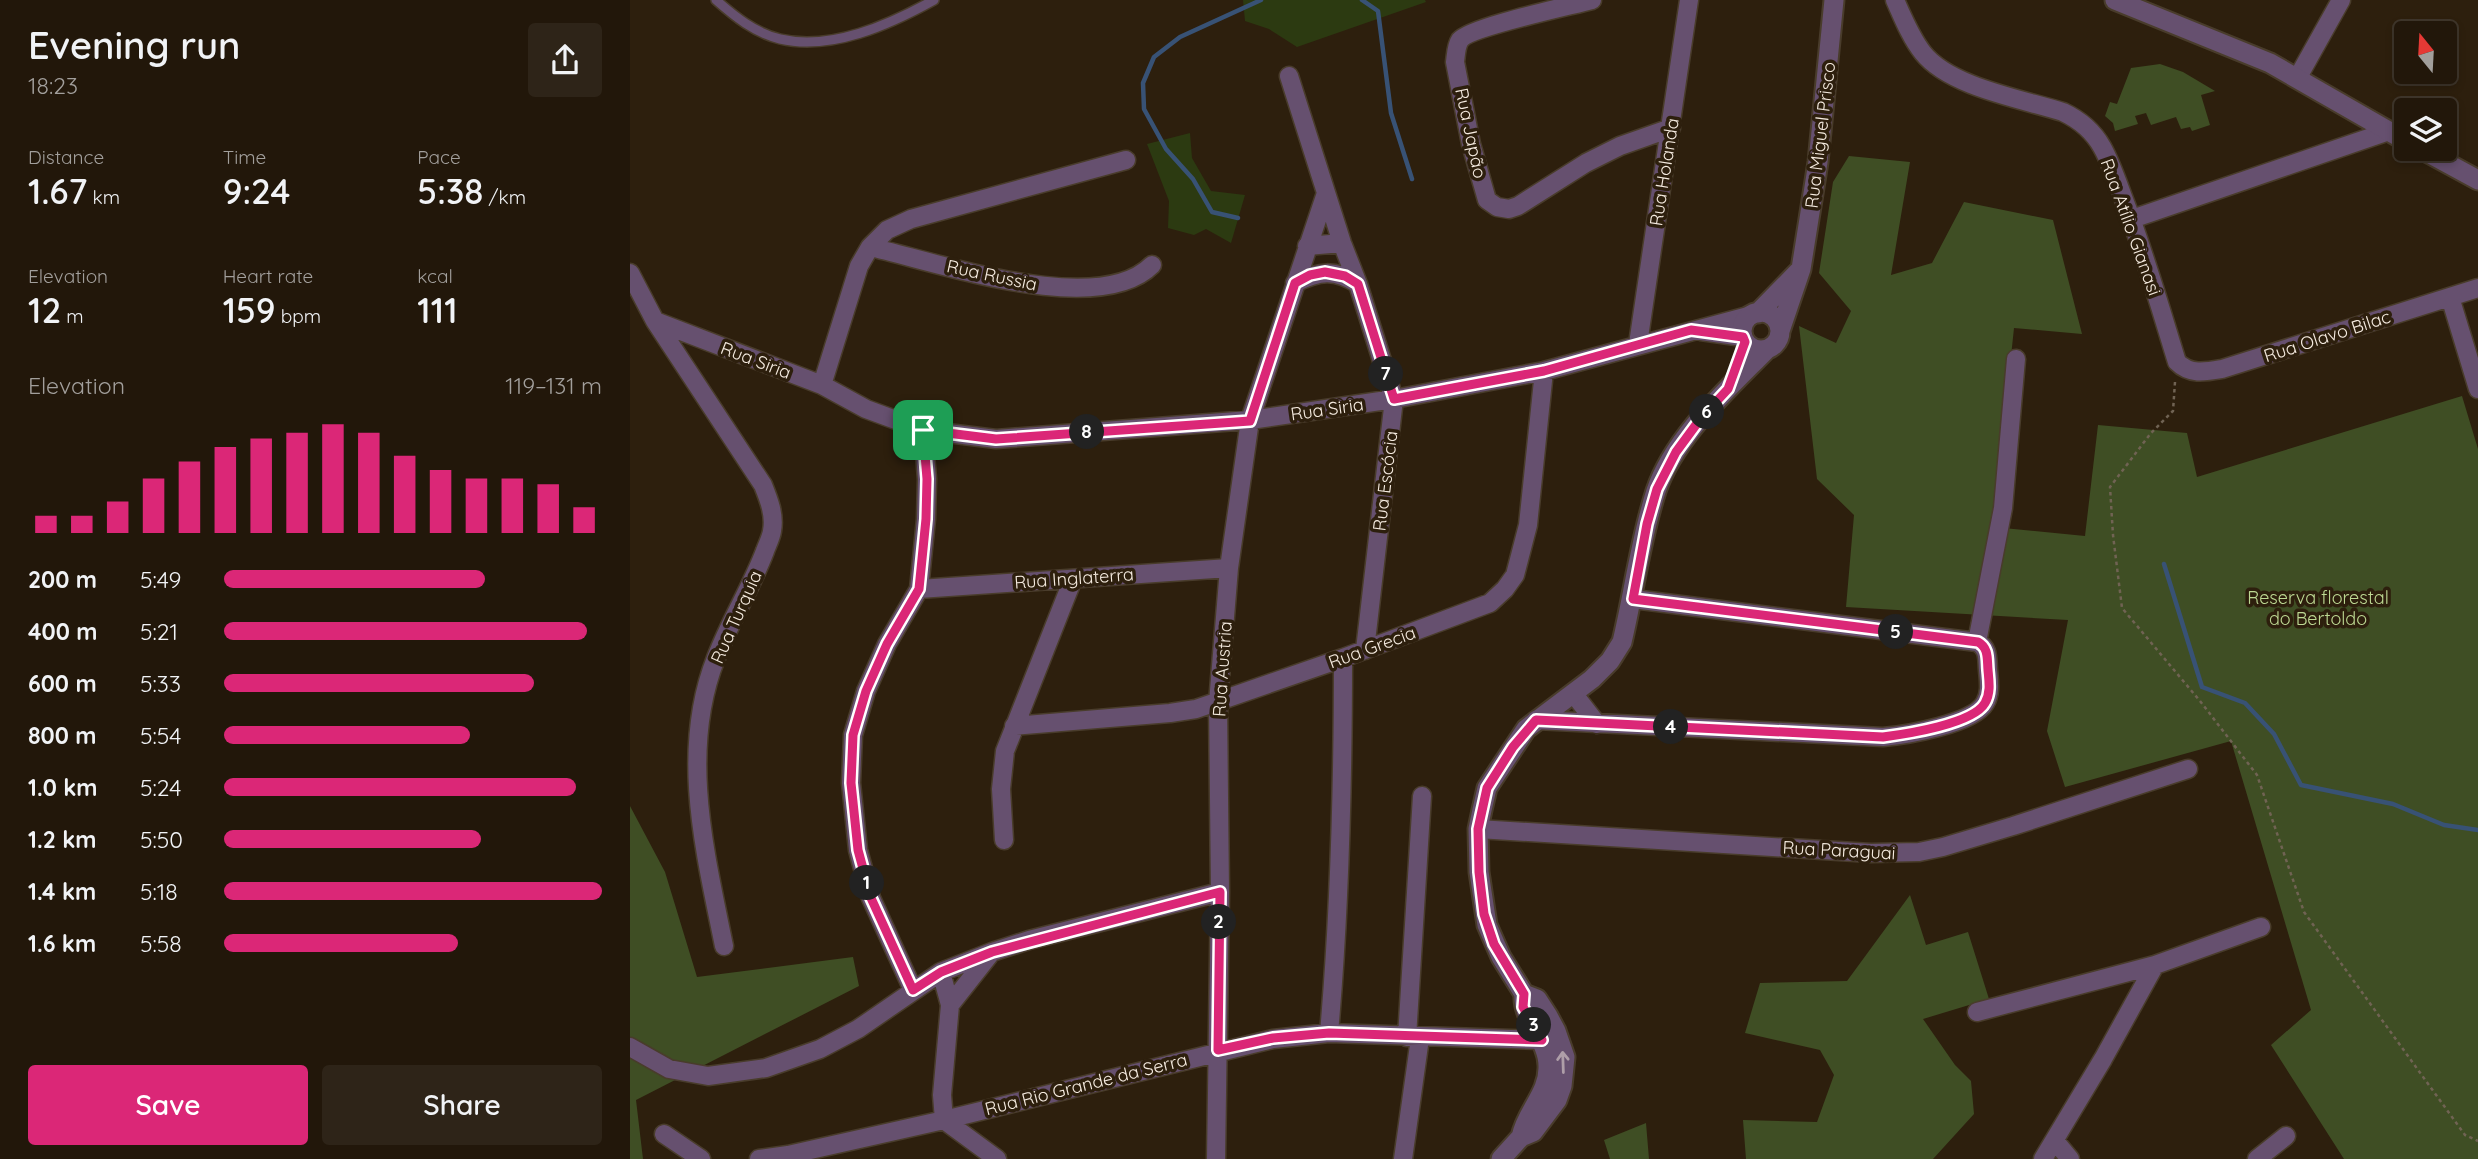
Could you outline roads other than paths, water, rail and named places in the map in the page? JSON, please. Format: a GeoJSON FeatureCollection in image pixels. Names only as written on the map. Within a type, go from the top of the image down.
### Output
{"type":"FeatureCollection","features":[{"type":"Feature","properties":{"kind":"street","name":"Rua Japão"},"geometry":{"type":"LineString","coordinates":[[1592,0],[1470,34],[1461,40],[1455,62],[1472,144],[1488,200],[1497,207],[1509,209],[1518,206],[1608,151],[1671,128]]}},
{"type":"Feature","properties":{"kind":"street","name":"Rua Holanda"},"geometry":{"type":"LineString","coordinates":[[1638,344],[1689,0]]}},
{"type":"Feature","properties":{"kind":"street","name":"Rua Miguel Prisco"},"geometry":{"type":"LineString","coordinates":[[1521,1137],[1523,1124],[1547,1081],[1548,1059],[1542,1040],[1523,1007],[1524,994],[1501,957],[1484,914],[1478,829],[1487,788],[1513,747],[1536,720],[1592,679],[1610,661],[1622,642],[1657,489],[1676,452],[1701,418],[1776,342],[1801,269],[1818,162],[1834,0]]}},
{"type":"Feature","properties":{"kind":"street","name":"Rua Atílio Gianasi"},"geometry":{"type":"LineString","coordinates":[[1895,0],[1924,54],[1938,67],[1960,81],[2063,112],[2078,120],[2091,132],[2103,148],[2132,219],[2177,362]]}},
{"type":"Feature","properties":{"kind":"street"},"geometry":{"type":"LineString","coordinates":[[2115,0],[2270,63],[2394,134]]}},
{"type":"Feature","properties":{"kind":"street"},"geometry":{"type":"LineString","coordinates":[[2298,77],[2341,0]]}},
{"type":"Feature","properties":{"kind":"street","name":"Rua Escócia"},"geometry":{"type":"LineString","coordinates":[[1289,76],[1394,399],[1365,650]]}},
{"type":"Feature","properties":{"kind":"street"},"geometry":{"type":"LineString","coordinates":[[2132,219],[2389,131]]}},
{"type":"Feature","properties":{"kind":"street"},"geometry":{"type":"LineString","coordinates":[[822,385],[859,266],[870,247],[887,230],[911,219],[1126,160]]}},
{"type":"Feature","properties":{"kind":"street"},"geometry":{"type":"LineString","coordinates":[[2446,161],[2476,175]]}},
{"type":"Feature","properties":{"kind":"street","name":"Rua Austria"},"geometry":{"type":"LineString","coordinates":[[1216,1159],[1220,892],[1218,703],[1229,568],[1250,421],[1326,193]]}},
{"type":"Feature","properties":{"kind":"street"},"geometry":{"type":"LineString","coordinates":[[1307,246],[1342,243]]}},
{"type":"Feature","properties":{"kind":"street","name":"Rua Russia"},"geometry":{"type":"LineString","coordinates":[[870,247],[1016,283],[1050,287],[1088,288],[1126,283],[1141,276],[1152,265]]}},
{"type":"Feature","properties":{"kind":"street","name":"Rua Miguel Prisco"},"geometry":{"type":"LineString","coordinates":[[1728,389],[1744,339],[1744,324],[1801,269]]}},
{"type":"Feature","properties":{"kind":"street"},"geometry":{"type":"LineString","coordinates":[[1295,283],[1310,275],[1325,272],[1345,276],[1358,284]]}},
{"type":"Feature","properties":{"kind":"street"},"geometry":{"type":"LineString","coordinates":[[630,273],[654,321]]}},
{"type":"Feature","properties":{"kind":"street","name":"Rua Olavo Bilac"},"geometry":{"type":"LineString","coordinates":[[2177,362],[2193,372],[2222,369],[2478,288]]}},
{"type":"Feature","properties":{"kind":"street"},"geometry":{"type":"LineString","coordinates":[[2450,297],[2478,389]]}},
{"type":"Feature","properties":{"kind":"street"},"geometry":{"type":"LineString","coordinates":[[1755,314],[1771,315],[1780,331]]}},
{"type":"Feature","properties":{"kind":"street","name":"Rua Siria"},"geometry":{"type":"LineString","coordinates":[[654,321],[822,385],[866,409],[923,430],[996,439],[1250,421],[1394,399],[1544,371],[1755,314]]}},
{"type":"Feature","properties":{"kind":"street","name":"Rua Turquia"},"geometry":{"type":"LineString","coordinates":[[654,321],[763,485],[772,506],[772,531],[756,574],[715,658],[701,711],[696,753],[702,839],[724,946]]}},
{"type":"Feature","properties":{"kind":"street","name":"Rua Siria"},"geometry":{"type":"LineString","coordinates":[[1691,330],[1744,339]]}},
{"type":"Feature","properties":{"kind":"street"},"geometry":{"type":"LineString","coordinates":[[1744,339],[1755,349],[1767,349]]}},
{"type":"Feature","properties":{"kind":"street"},"geometry":{"type":"LineString","coordinates":[[1978,642],[2003,508],[2016,359]]}},
{"type":"Feature","properties":{"kind":"street","name":"Rua Grecia"},"geometry":{"type":"LineString","coordinates":[[1014,726],[1170,713],[1218,703],[1490,603],[1515,575],[1528,525],[1544,371]]}},
{"type":"Feature","properties":{"kind":"street"},"geometry":{"type":"LineString","coordinates":[[913,990],[871,898],[858,850],[851,783],[853,735],[866,691],[887,644],[919,589],[926,519],[927,479],[923,430]]}},
{"type":"Feature","properties":{"kind":"street","name":"Rua Inglaterra"},"geometry":{"type":"LineString","coordinates":[[919,589],[1229,568]]}},
{"type":"Feature","properties":{"kind":"street"},"geometry":{"type":"LineString","coordinates":[[1004,840],[1001,789],[1005,751],[1073,579]]}},
{"type":"Feature","properties":{"kind":"street"},"geometry":{"type":"LineString","coordinates":[[1536,720],[1883,737],[1905,735],[1974,713],[1985,703],[1989,688],[1987,654],[1985,647],[1978,642],[1633,599]]}},
{"type":"Feature","properties":{"kind":"street"},"geometry":{"type":"LineString","coordinates":[[1329,1033],[1343,789],[1343,659]]}},
{"type":"Feature","properties":{"kind":"street"},"geometry":{"type":"LineString","coordinates":[[1573,693],[1597,724]]}},
{"type":"Feature","properties":{"kind":"street","name":"Rua Paraguai"},"geometry":{"type":"LineString","coordinates":[[1478,829],[1871,853],[1919,852],[2013,826],[2188,769]]}},
{"type":"Feature","properties":{"kind":"street"},"geometry":{"type":"LineString","coordinates":[[1403,1159],[1414,1037],[1422,796]]}},
{"type":"Feature","properties":{"kind":"street"},"geometry":{"type":"LineString","coordinates":[[630,1047],[669,1069],[708,1076],[765,1068],[820,1049],[858,1029],[941,972],[992,952],[1220,892]]}},
{"type":"Feature","properties":{"kind":"street"},"geometry":{"type":"LineString","coordinates":[[1977,1012],[2155,965],[2261,927]]}},
{"type":"Feature","properties":{"kind":"street"},"geometry":{"type":"LineString","coordinates":[[950,1005],[992,952]]}},
{"type":"Feature","properties":{"kind":"street"},"geometry":{"type":"LineString","coordinates":[[2043,1159],[2155,965]]}},
{"type":"Feature","properties":{"kind":"street"},"geometry":{"type":"LineString","coordinates":[[941,972],[950,1005],[942,1095],[944,1119],[997,1159]]}},
{"type":"Feature","properties":{"kind":"street","name":"Rua Miguel Prisco"},"geometry":{"type":"LineString","coordinates":[[1501,1159],[1521,1137],[1532,1132],[1557,1100],[1565,1066],[1562,1046],[1548,1016],[1537,999],[1524,994]]}},
{"type":"Feature","properties":{"kind":"street","name":"Rua Rio Grande da Serra"},"geometry":{"type":"LineString","coordinates":[[759,1159],[788,1157],[1273,1038],[1329,1033],[1542,1040]]}},
{"type":"Feature","properties":{"kind":"street"},"geometry":{"type":"LineString","coordinates":[[664,1134],[701,1159]]}},
{"type":"Feature","properties":{"kind":"street"},"geometry":{"type":"LineString","coordinates":[[2257,1159],[2287,1136]]}},
{"type":"Feature","properties":{"kind":"street"},"geometry":{"type":"LineString","coordinates":[[2054,1141],[2070,1159]]}},
{"type":"Feature","properties":{"kind":"lane"},"geometry":{"type":"LineString","coordinates":[[716,0],[743,23],[779,38],[814,42],[853,34],[909,14],[934,0]]}},
{"type":"Feature","properties":{"kind":"waterway"},"geometry":{"type":"LineString","coordinates":[[1238,218],[1212,212],[1193,179],[1166,149],[1144,109],[1143,83],[1154,57],[1180,37],[1261,0]]}},
{"type":"Feature","properties":{"kind":"waterway"},"geometry":{"type":"LineString","coordinates":[[1362,0],[1378,11],[1391,113],[1412,179]]}},
{"type":"Feature","properties":{"kind":"waterway"},"geometry":{"type":"LineString","coordinates":[[2164,564],[2202,687],[2245,703],[2274,734],[2301,785],[2393,804],[2444,825],[2478,830]]}},
{"type":"Feature","properties":{"kind":"park label","name":"Reserva florestal do Bertoldo"},"geometry":{"type":"Point","coordinates":[2318,607]}}]}
